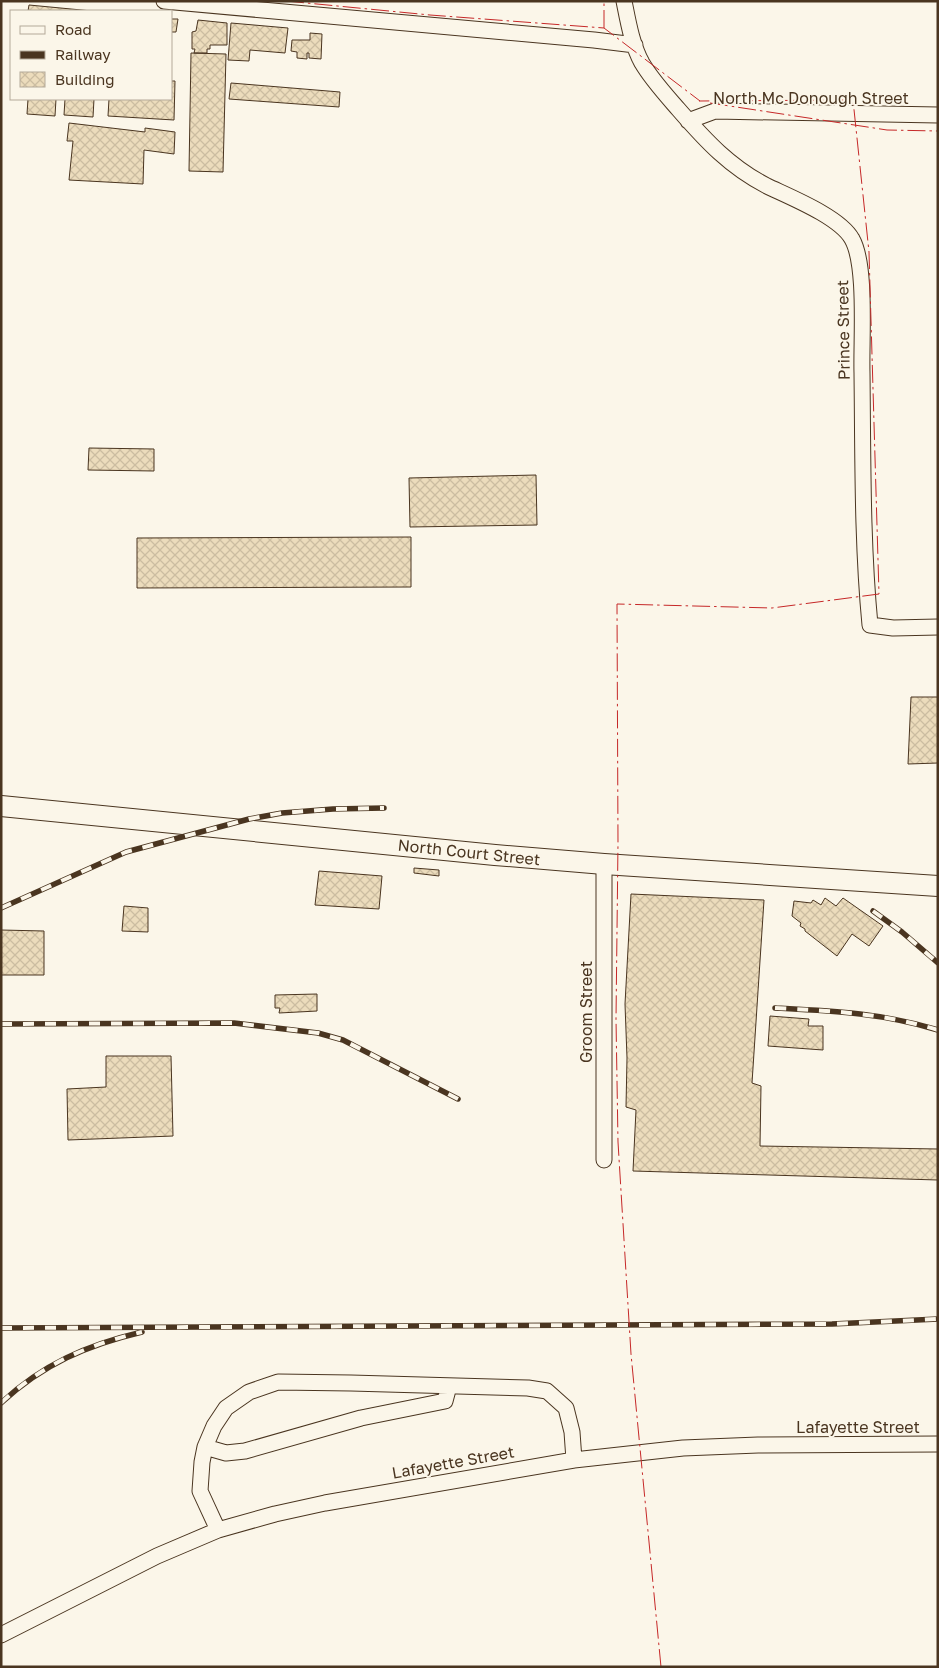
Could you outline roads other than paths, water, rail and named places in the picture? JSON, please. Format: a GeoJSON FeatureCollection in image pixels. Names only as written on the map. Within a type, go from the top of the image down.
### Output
{"type":"FeatureCollection","features":[{"type":"Feature","properties":{"kind":"main road","name":"North Court Street"},"geometry":{"type":"LineString","coordinates":[[1,806],[495,855],[938,886]]}},
{"type":"Feature","properties":{"kind":"street"},"geometry":{"type":"LineString","coordinates":[[164,1],[594,40],[635,46]]}},
{"type":"Feature","properties":{"kind":"street"},"geometry":{"type":"LineString","coordinates":[[624,1],[641,62],[688,121]]}},
{"type":"Feature","properties":{"kind":"street","name":"North Mc Donough Street"},"geometry":{"type":"LineString","coordinates":[[688,121],[715,111],[938,116]]}},
{"type":"Feature","properties":{"kind":"street","name":"Prince Street"},"geometry":{"type":"LineString","coordinates":[[688,121],[706,142],[731,164],[759,182],[836,221],[850,236],[856,247],[861,281],[862,454],[870,625],[893,628],[938,627]]}},
{"type":"Feature","properties":{"kind":"street","name":"Groom Street"},"geometry":{"type":"LineString","coordinates":[[604,864],[604,1160]]}},
{"type":"Feature","properties":{"kind":"street"},"geometry":{"type":"LineString","coordinates":[[218,1530],[200,1491],[205,1447],[214,1426],[226,1408],[249,1392],[278,1382],[528,1388],[547,1391],[566,1408],[572,1432],[574,1460]]}},
{"type":"Feature","properties":{"kind":"street"},"geometry":{"type":"LineString","coordinates":[[205,1447],[226,1453],[245,1451],[361,1418],[444,1400],[449,1386]]}},
{"type":"Feature","properties":{"kind":"street","name":"Lafayette Street"},"geometry":{"type":"LineString","coordinates":[[1,1635],[157,1556],[218,1530],[275,1514],[325,1503],[574,1460],[683,1448],[758,1445],[938,1444]]}},
{"type":"Feature","properties":{"kind":"railway"},"geometry":{"type":"LineString","coordinates":[[1,908],[126,852],[249,819],[282,813],[384,808]]}},
{"type":"Feature","properties":{"kind":"railway"},"geometry":{"type":"LineString","coordinates":[[873,911],[902,932],[938,963]]}},
{"type":"Feature","properties":{"kind":"railway"},"geometry":{"type":"LineString","coordinates":[[775,1008],[877,1016],[938,1030]]}},
{"type":"Feature","properties":{"kind":"railway"},"geometry":{"type":"LineString","coordinates":[[1,1024],[234,1023],[318,1033],[343,1040],[458,1099]]}},
{"type":"Feature","properties":{"kind":"railway"},"geometry":{"type":"LineString","coordinates":[[1,1328],[832,1324],[938,1319]]}},
{"type":"Feature","properties":{"kind":"railway"},"geometry":{"type":"LineString","coordinates":[[1,1403],[33,1377],[67,1358],[103,1343],[142,1332]]}}]}
